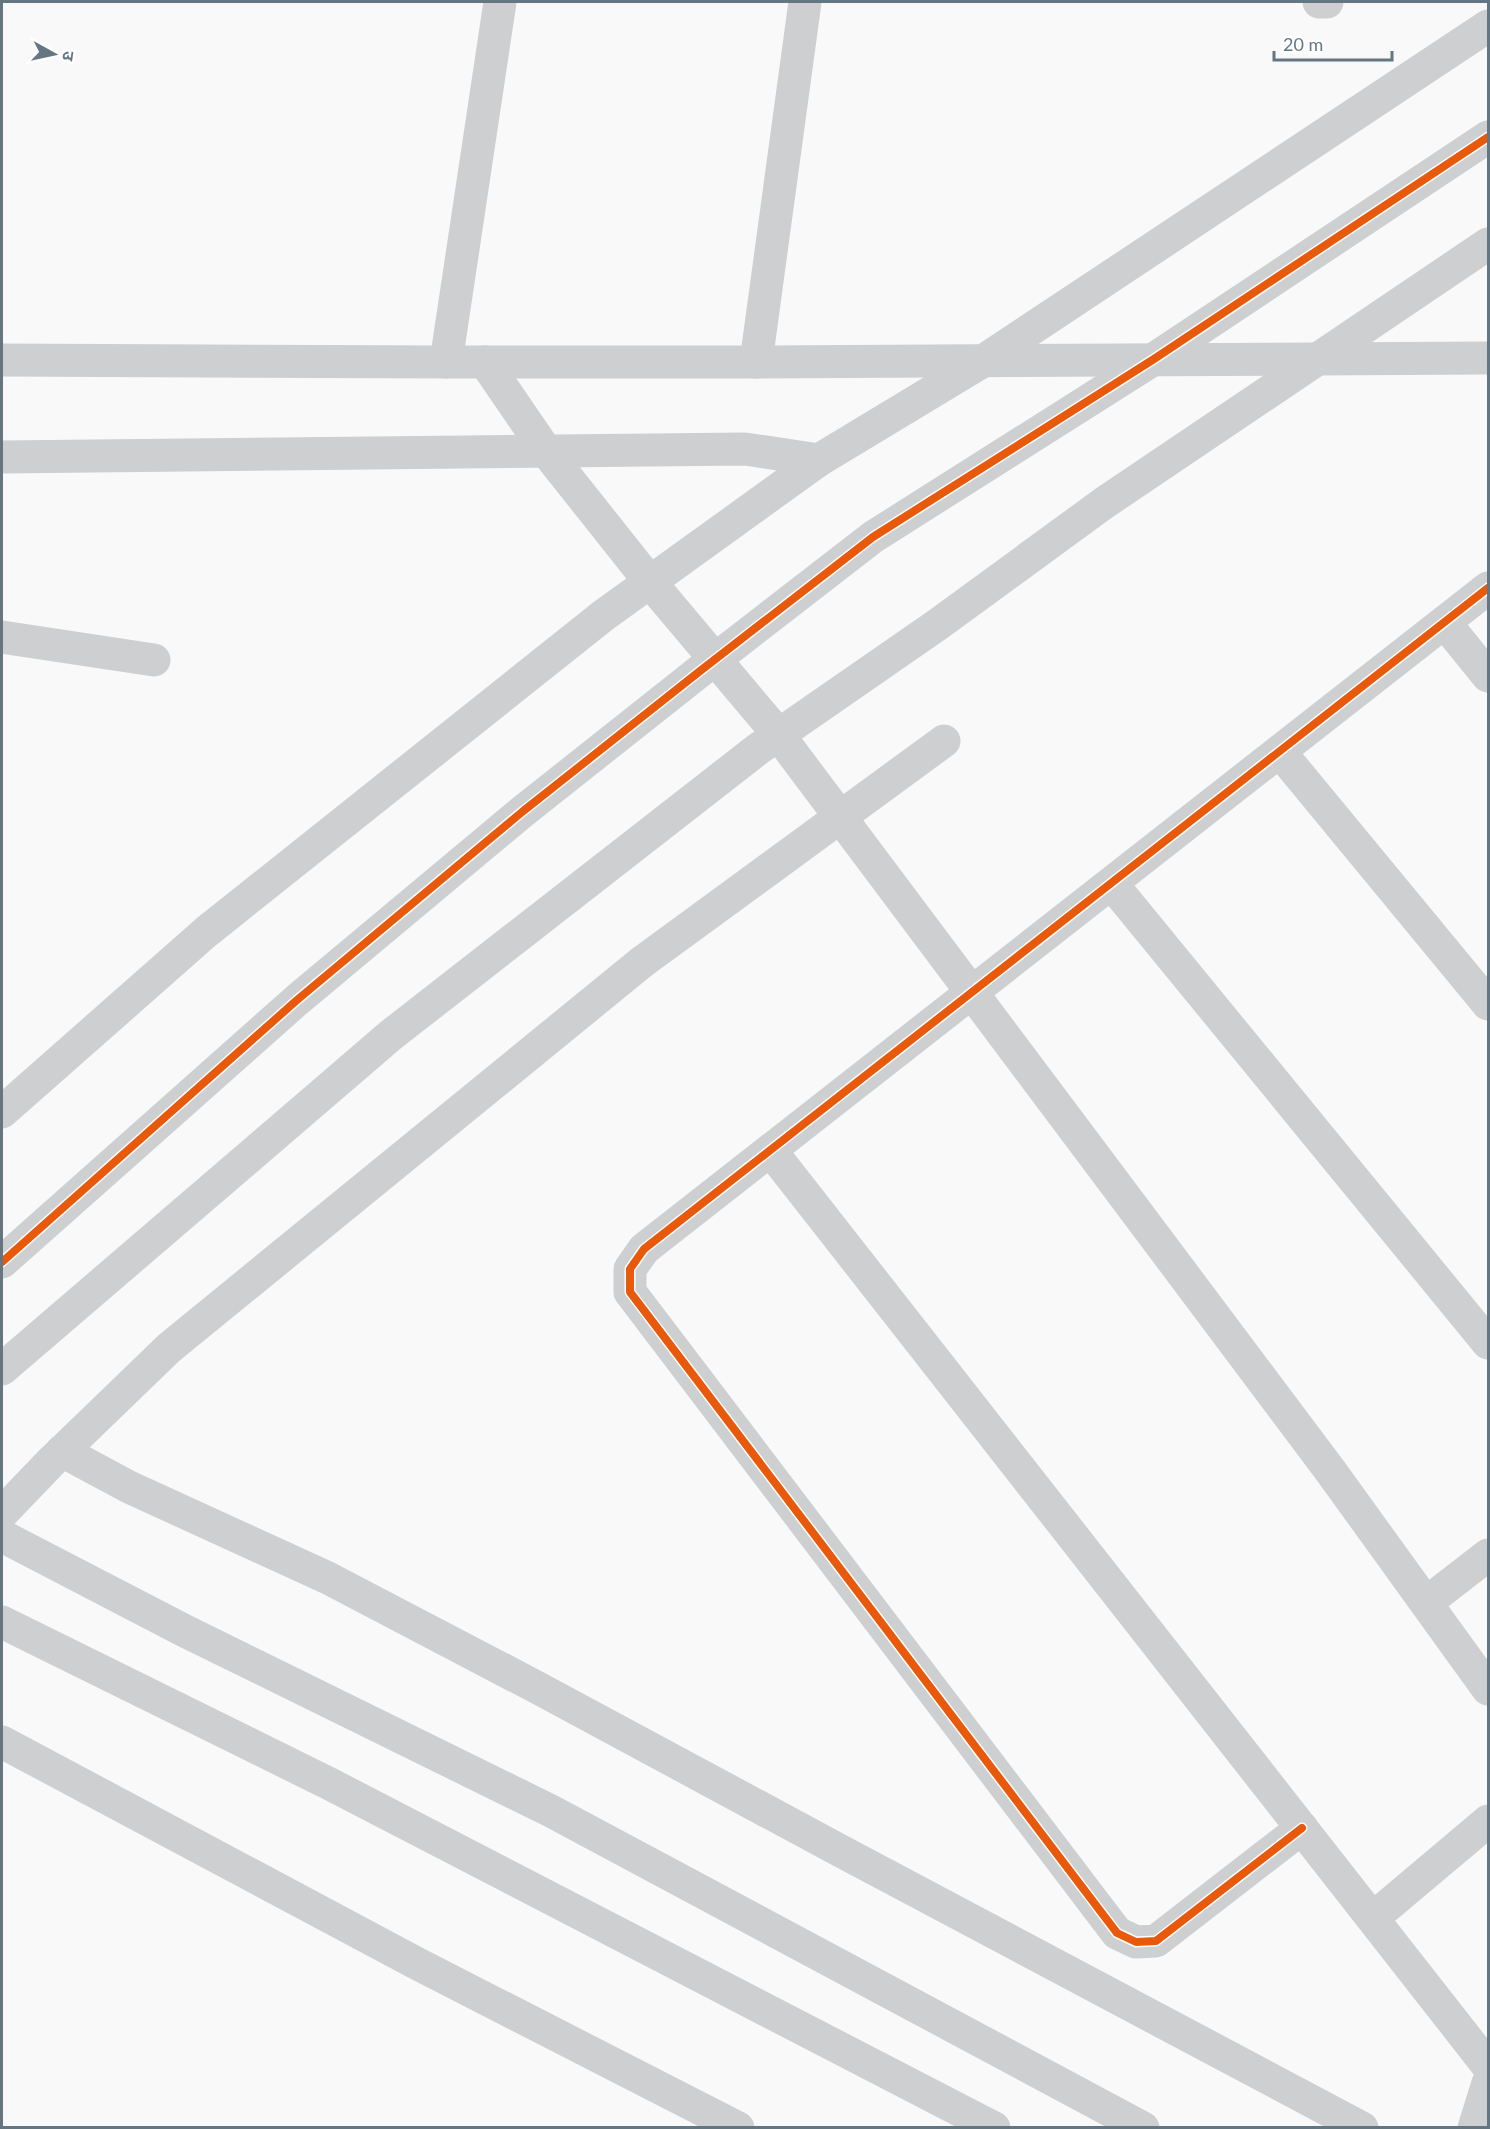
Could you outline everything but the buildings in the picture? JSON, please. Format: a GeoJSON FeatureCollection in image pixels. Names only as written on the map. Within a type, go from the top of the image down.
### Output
{"type":"FeatureCollection","features":[{"type":"Feature","properties":{"kind":"street"},"geometry":{"type":"LineString","coordinates":[[447,362],[500,2]]}},
{"type":"Feature","properties":{"kind":"street"},"geometry":{"type":"LineString","coordinates":[[756,362],[805,2]]}},
{"type":"Feature","properties":{"kind":"street"},"geometry":{"type":"LineString","coordinates":[[1319,2],[1327,2]]}},
{"type":"Feature","properties":{"kind":"street"},"geometry":{"type":"LineString","coordinates":[[2,1112],[206,932],[604,615],[819,460],[983,361],[1488,26]]}},
{"type":"Feature","properties":{"kind":"street"},"geometry":{"type":"LineString","coordinates":[[2,1263],[297,1000],[522,812],[873,537],[1154,359],[1488,137]]}},
{"type":"Feature","properties":{"kind":"street"},"geometry":{"type":"LineString","coordinates":[[2,1369],[391,1035],[578,887],[778,734],[937,625],[1104,503],[1488,244]]}},
{"type":"Feature","properties":{"kind":"street"},"geometry":{"type":"LineString","coordinates":[[2,360],[756,362],[1488,358]]}},
{"type":"Feature","properties":{"kind":"street"},"geometry":{"type":"LineString","coordinates":[[485,362],[546,451],[650,582],[778,734],[841,817],[1332,1473],[1488,1689]]}},
{"type":"Feature","properties":{"kind":"street"},"geometry":{"type":"LineString","coordinates":[[2,457],[746,449],[819,460]]}},
{"type":"Feature","properties":{"kind":"street"},"geometry":{"type":"LineString","coordinates":[[1302,1828],[1156,1941],[1136,1942],[1117,1933],[630,1292],[630,1269],[644,1249],[973,994],[1488,588]]}},
{"type":"Feature","properties":{"kind":"street"},"geometry":{"type":"LineString","coordinates":[[1445,622],[1488,676]]}},
{"type":"Feature","properties":{"kind":"street"},"geometry":{"type":"LineString","coordinates":[[2,637],[154,660]]}},
{"type":"Feature","properties":{"kind":"street"},"geometry":{"type":"LineString","coordinates":[[2,1513],[62,1451],[169,1348],[642,962],[944,741]]}},
{"type":"Feature","properties":{"kind":"street"},"geometry":{"type":"LineString","coordinates":[[1280,752],[1488,1004]]}},
{"type":"Feature","properties":{"kind":"street"},"geometry":{"type":"LineString","coordinates":[[1112,884],[1488,1343]]}},
{"type":"Feature","properties":{"kind":"street"},"geometry":{"type":"LineString","coordinates":[[771,1150],[1488,2066]]}},
{"type":"Feature","properties":{"kind":"street"},"geometry":{"type":"LineString","coordinates":[[62,1451],[129,1487],[328,1578],[1362,2127]]}},
{"type":"Feature","properties":{"kind":"street"},"geometry":{"type":"LineString","coordinates":[[2,1536],[195,1637],[551,1811],[1143,2127]]}},
{"type":"Feature","properties":{"kind":"street"},"geometry":{"type":"LineString","coordinates":[[1426,1603],[1488,1555]]}},
{"type":"Feature","properties":{"kind":"street"},"geometry":{"type":"LineString","coordinates":[[2,1622],[328,1783],[994,2127]]}},
{"type":"Feature","properties":{"kind":"street"},"geometry":{"type":"LineString","coordinates":[[2,1742],[416,1963],[738,2127]]}},
{"type":"Feature","properties":{"kind":"street"},"geometry":{"type":"LineString","coordinates":[[1373,1918],[1488,1821]]}},
{"type":"Feature","properties":{"kind":"street"},"geometry":{"type":"LineString","coordinates":[[1474,2127],[1488,2083]]}},
{"type":"Feature","properties":{"kind":"cycle path"},"geometry":{"type":"LineString","coordinates":[[2,1262],[297,1000],[522,812],[873,537],[1154,359],[1488,137]]}},
{"type":"Feature","properties":{"kind":"cycle path"},"geometry":{"type":"LineString","coordinates":[[1302,1828],[1156,1941],[1136,1942],[1117,1933],[630,1292],[630,1269],[644,1249],[1488,588]]}}]}
